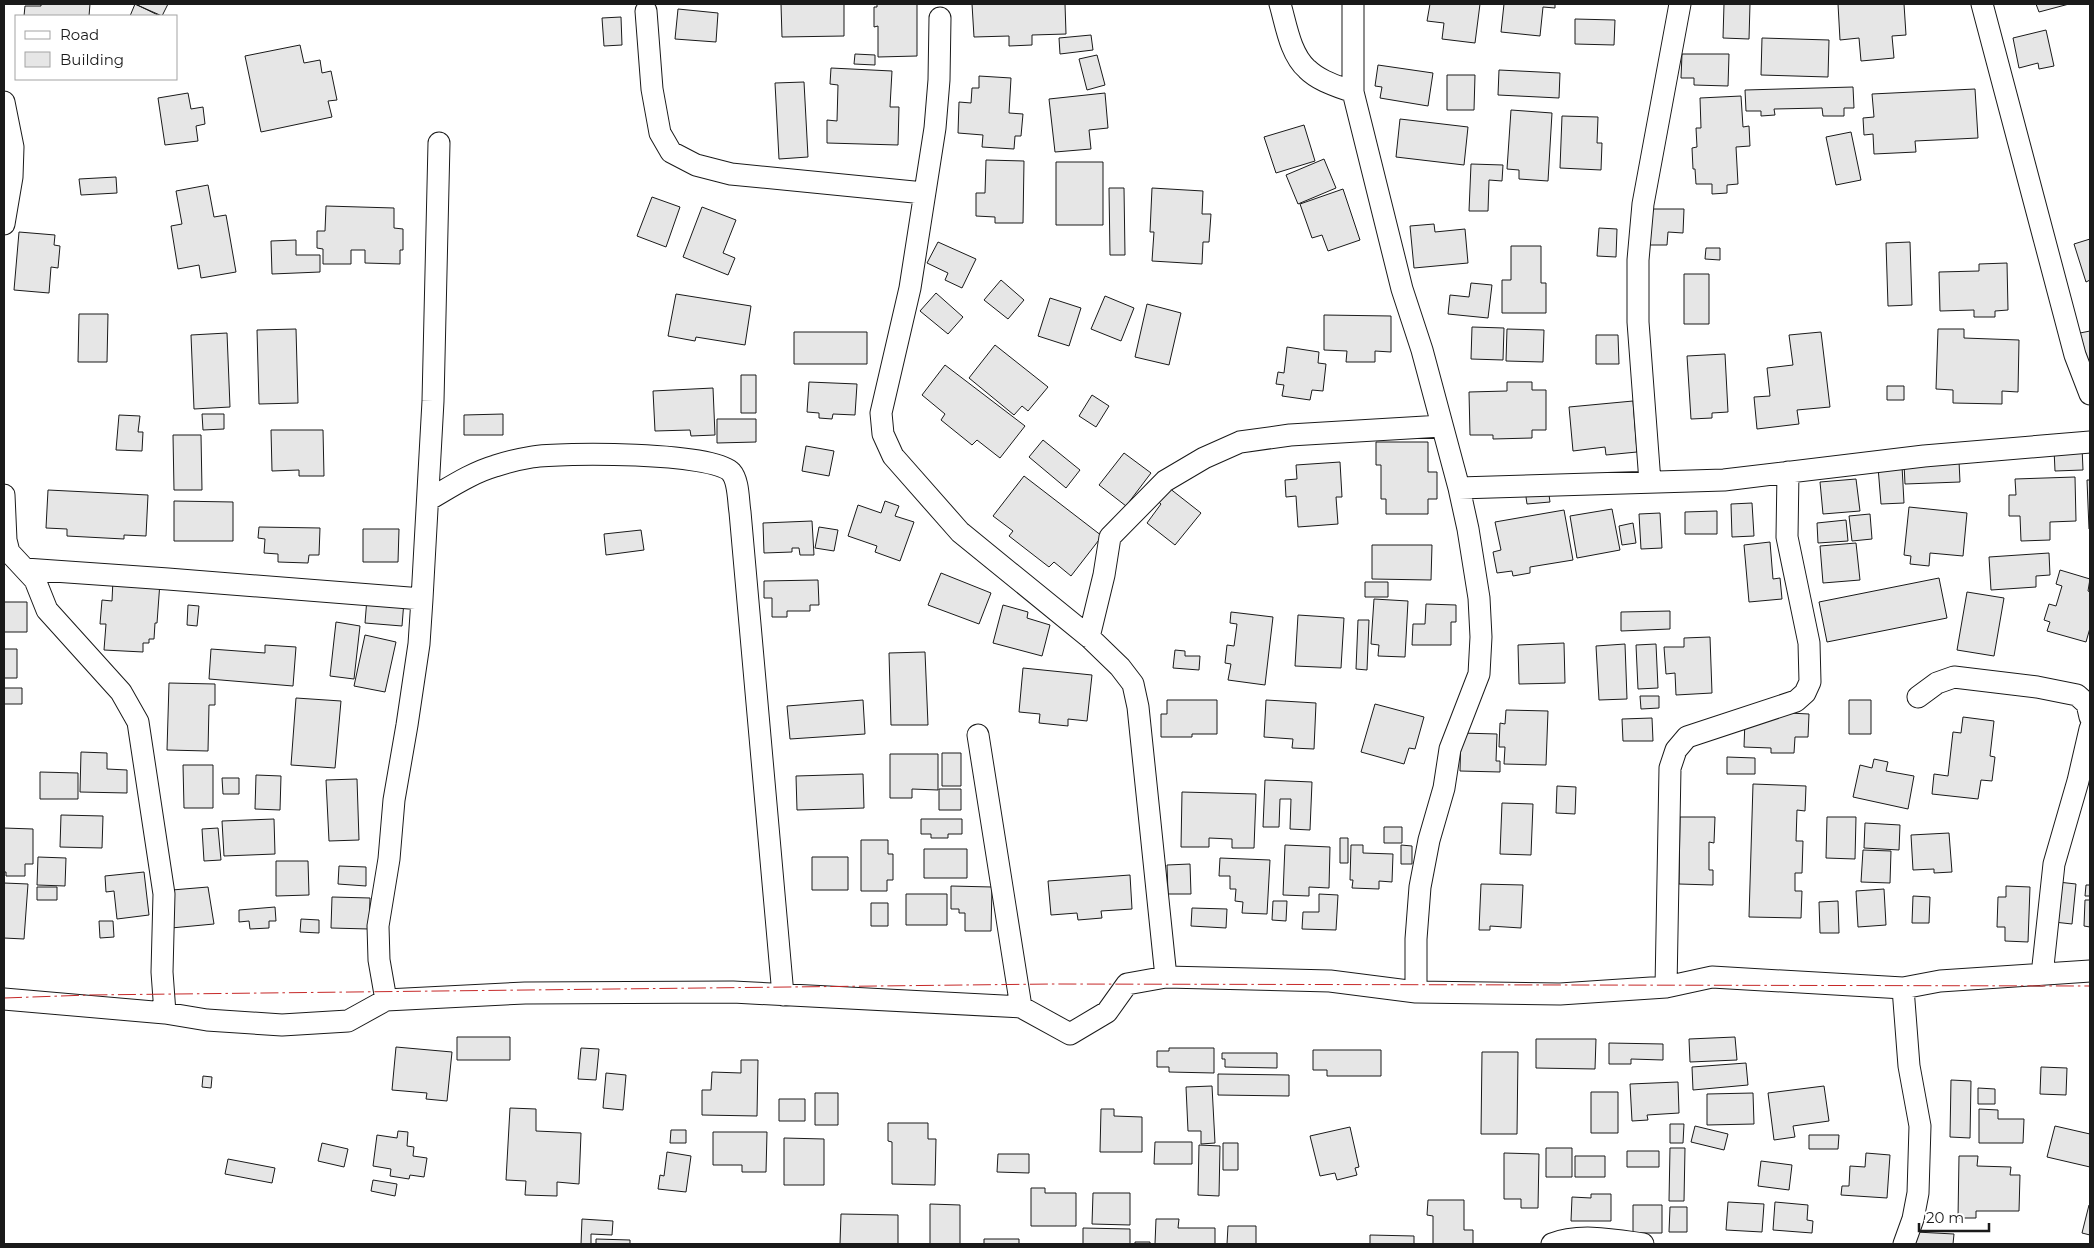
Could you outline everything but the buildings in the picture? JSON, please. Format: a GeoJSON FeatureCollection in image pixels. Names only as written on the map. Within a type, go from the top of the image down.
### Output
{"type":"FeatureCollection","features":[{"type":"Feature","properties":{"kind":"street"},"geometry":{"type":"LineString","coordinates":[[1280,4],[1294,50],[1306,69],[1324,81],[1353,92]]}},
{"type":"Feature","properties":{"kind":"street"},"geometry":{"type":"LineString","coordinates":[[1353,4],[1353,92],[1402,289],[1422,350],[1459,488],[1468,529],[1479,598],[1480,674],[1450,749],[1444,788],[1429,840],[1420,888],[1416,938],[1416,992]]}},
{"type":"Feature","properties":{"kind":"street"},"geometry":{"type":"LineString","coordinates":[[1650,482],[1638,322],[1638,260],[1643,204],[1680,4]]}},
{"type":"Feature","properties":{"kind":"street"},"geometry":{"type":"LineString","coordinates":[[1982,4],[2075,355],[2090,394]]}},
{"type":"Feature","properties":{"kind":"street"},"geometry":{"type":"LineString","coordinates":[[646,11],[652,89],[660,133],[671,152],[696,165],[731,174],[924,193]]}},
{"type":"Feature","properties":{"kind":"street"},"geometry":{"type":"LineString","coordinates":[[940,18],[938,100],[935,128],[910,288],[881,413],[883,434],[893,456],[960,532],[1089,637],[1120,667],[1133,684],[1138,707],[1166,977]]}},
{"type":"Feature","properties":{"kind":"street"},"geometry":{"type":"LineString","coordinates":[[4,102],[13,147],[12,177],[4,224]]}},
{"type":"Feature","properties":{"kind":"street"},"geometry":{"type":"LineString","coordinates":[[386,1000],[379,960],[378,926],[389,859],[394,800],[419,644],[433,401],[439,143]]}},
{"type":"Feature","properties":{"kind":"street"},"geometry":{"type":"LineString","coordinates":[[1089,637],[1104,575],[1110,538],[1165,481],[1204,458],[1240,442],[1290,435],[1442,426]]}},
{"type":"Feature","properties":{"kind":"street"},"geometry":{"type":"LineString","coordinates":[[1459,488],[1724,480],[1924,456],[2090,442]]}},
{"type":"Feature","properties":{"kind":"street"},"geometry":{"type":"LineString","coordinates":[[428,500],[494,466],[533,456],[625,454],[717,464],[730,471],[736,484],[740,512],[783,995]]}},
{"type":"Feature","properties":{"kind":"street"},"geometry":{"type":"LineString","coordinates":[[1666,987],[1670,768],[1676,750],[1687,737],[1796,701],[1805,693],[1810,682],[1809,643],[1787,537],[1788,472]]}},
{"type":"Feature","properties":{"kind":"street"},"geometry":{"type":"LineString","coordinates":[[4,495],[6,540],[10,552],[35,580],[47,610],[121,692],[138,722],[164,894],[162,972],[164,1013]]}},
{"type":"Feature","properties":{"kind":"street"},"geometry":{"type":"LineString","coordinates":[[25,570],[168,579],[422,600]]}},
{"type":"Feature","properties":{"kind":"street"},"geometry":{"type":"LineString","coordinates":[[1918,697],[1937,683],[1954,677],[2077,694],[2087,704],[2090,717]]}},
{"type":"Feature","properties":{"kind":"street"},"geometry":{"type":"LineString","coordinates":[[2042,975],[2054,864],[2078,782],[2090,729]]}},
{"type":"Feature","properties":{"kind":"street"},"geometry":{"type":"LineString","coordinates":[[978,736],[1022,1007]]}},
{"type":"Feature","properties":{"kind":"street"},"geometry":{"type":"LineString","coordinates":[[4,999],[164,1013],[207,1020],[292,1024],[348,1021],[386,1000],[525,993],[733,992],[1022,1007],[1070,1034],[1106,1012],[1127,984],[1166,977],[1330,981],[1416,992],[1560,994],[1666,987],[1712,978],[1903,988],[1940,981],[2090,972]]}},
{"type":"Feature","properties":{"kind":"street"},"geometry":{"type":"LineString","coordinates":[[1903,988],[1909,1066],[1920,1126],[1918,1193],[1913,1220],[1904,1244]]}},
{"type":"Feature","properties":{"kind":"street"},"geometry":{"type":"LineString","coordinates":[[1552,1244],[1563,1239],[1643,1244]]}},
{"type":"Feature","properties":{"kind":"power"},"geometry":{"type":"LineString","coordinates":[[4,998],[89,995],[1052,984],[2090,986]]}}]}
